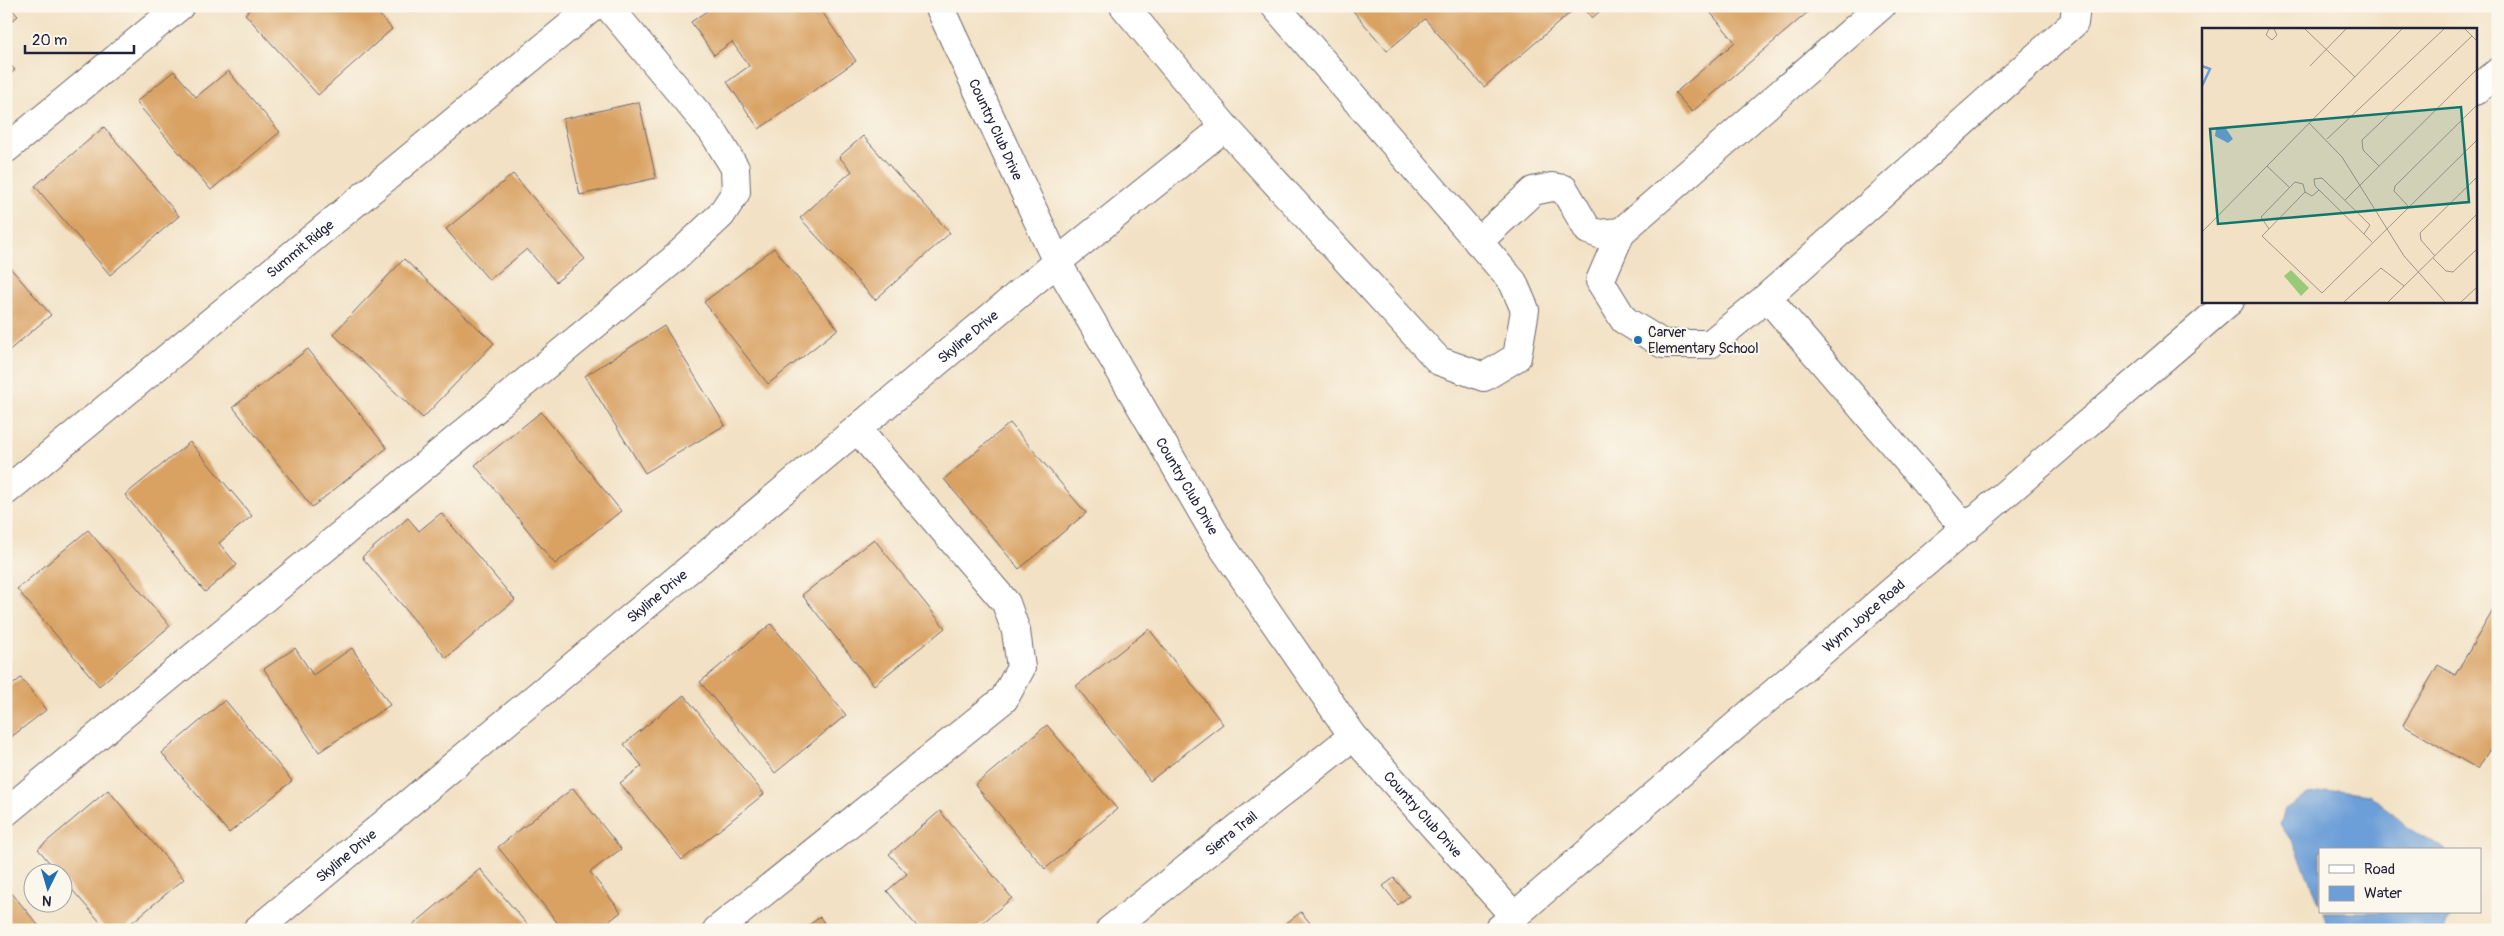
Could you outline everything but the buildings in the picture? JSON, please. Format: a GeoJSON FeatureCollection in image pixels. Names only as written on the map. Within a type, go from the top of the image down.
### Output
{"type":"FeatureCollection","features":[{"type":"Feature","properties":{"kind":"street"},"geometry":{"type":"LineString","coordinates":[[6,149],[180,6]]}},
{"type":"Feature","properties":{"kind":"street","name":"Summit Ridge"},"geometry":{"type":"LineString","coordinates":[[6,491],[594,6]]}},
{"type":"Feature","properties":{"kind":"street"},"geometry":{"type":"LineString","coordinates":[[6,812],[673,260],[721,215],[736,192],[735,168],[713,132],[608,6]]}},
{"type":"Feature","properties":{"kind":"street","name":"Country Club Drive"},"geometry":{"type":"LineString","coordinates":[[939,6],[1057,262],[1222,546],[1353,736],[1506,923]]}},
{"type":"Feature","properties":{"kind":"street"},"geometry":{"type":"LineString","coordinates":[[1124,6],[1225,127],[1439,361],[1484,377],[1517,356],[1525,310],[1513,282],[1275,6]]}},
{"type":"Feature","properties":{"kind":"street"},"geometry":{"type":"LineString","coordinates":[[1881,6],[1621,232],[1600,281],[1624,320],[1663,344],[1710,344],[1767,297],[2074,23],[2076,6]]}},
{"type":"Feature","properties":{"kind":"street"},"geometry":{"type":"LineString","coordinates":[[2476,90],[2498,72]]}},
{"type":"Feature","properties":{"kind":"street","name":"Skyline Drive"},"geometry":{"type":"LineString","coordinates":[[257,930],[1057,262],[1225,127]]}},
{"type":"Feature","properties":{"kind":"street"},"geometry":{"type":"LineString","coordinates":[[1478,242],[1533,191],[1552,186],[1564,189],[1588,230],[1600,234],[1621,232]]}},
{"type":"Feature","properties":{"kind":"street"},"geometry":{"type":"LineString","coordinates":[[1767,297],[1966,529]]}},
{"type":"Feature","properties":{"kind":"street","name":"Wynn Joyce Road"},"geometry":{"type":"LineString","coordinates":[[1506,923],[2229,302]]}},
{"type":"Feature","properties":{"kind":"street"},"geometry":{"type":"LineString","coordinates":[[717,930],[1004,699],[1021,668],[1016,631],[1006,603],[857,429]]}},
{"type":"Feature","properties":{"kind":"street","name":"Sierra Trail"},"geometry":{"type":"LineString","coordinates":[[1110,930],[1353,736]]}},
{"type":"Feature","properties":{"kind":"water"},"geometry":{"type":"Polygon","coordinates":[[[2338,790],[2369,794],[2409,828],[2443,848],[2319,848],[2319,902],[2295,846],[2280,824],[2285,809],[2308,795],[2338,790]]]}},
{"type":"Feature","properties":{"kind":"water"},"geometry":{"type":"Polygon","coordinates":[[[2324,914],[2451,914],[2444,930],[2332,930],[2327,925],[2324,914]]]}},
{"type":"Feature","properties":{"kind":"place","name":"Carver Elementary School"},"geometry":{"type":"Point","coordinates":[1638,340]}}]}
